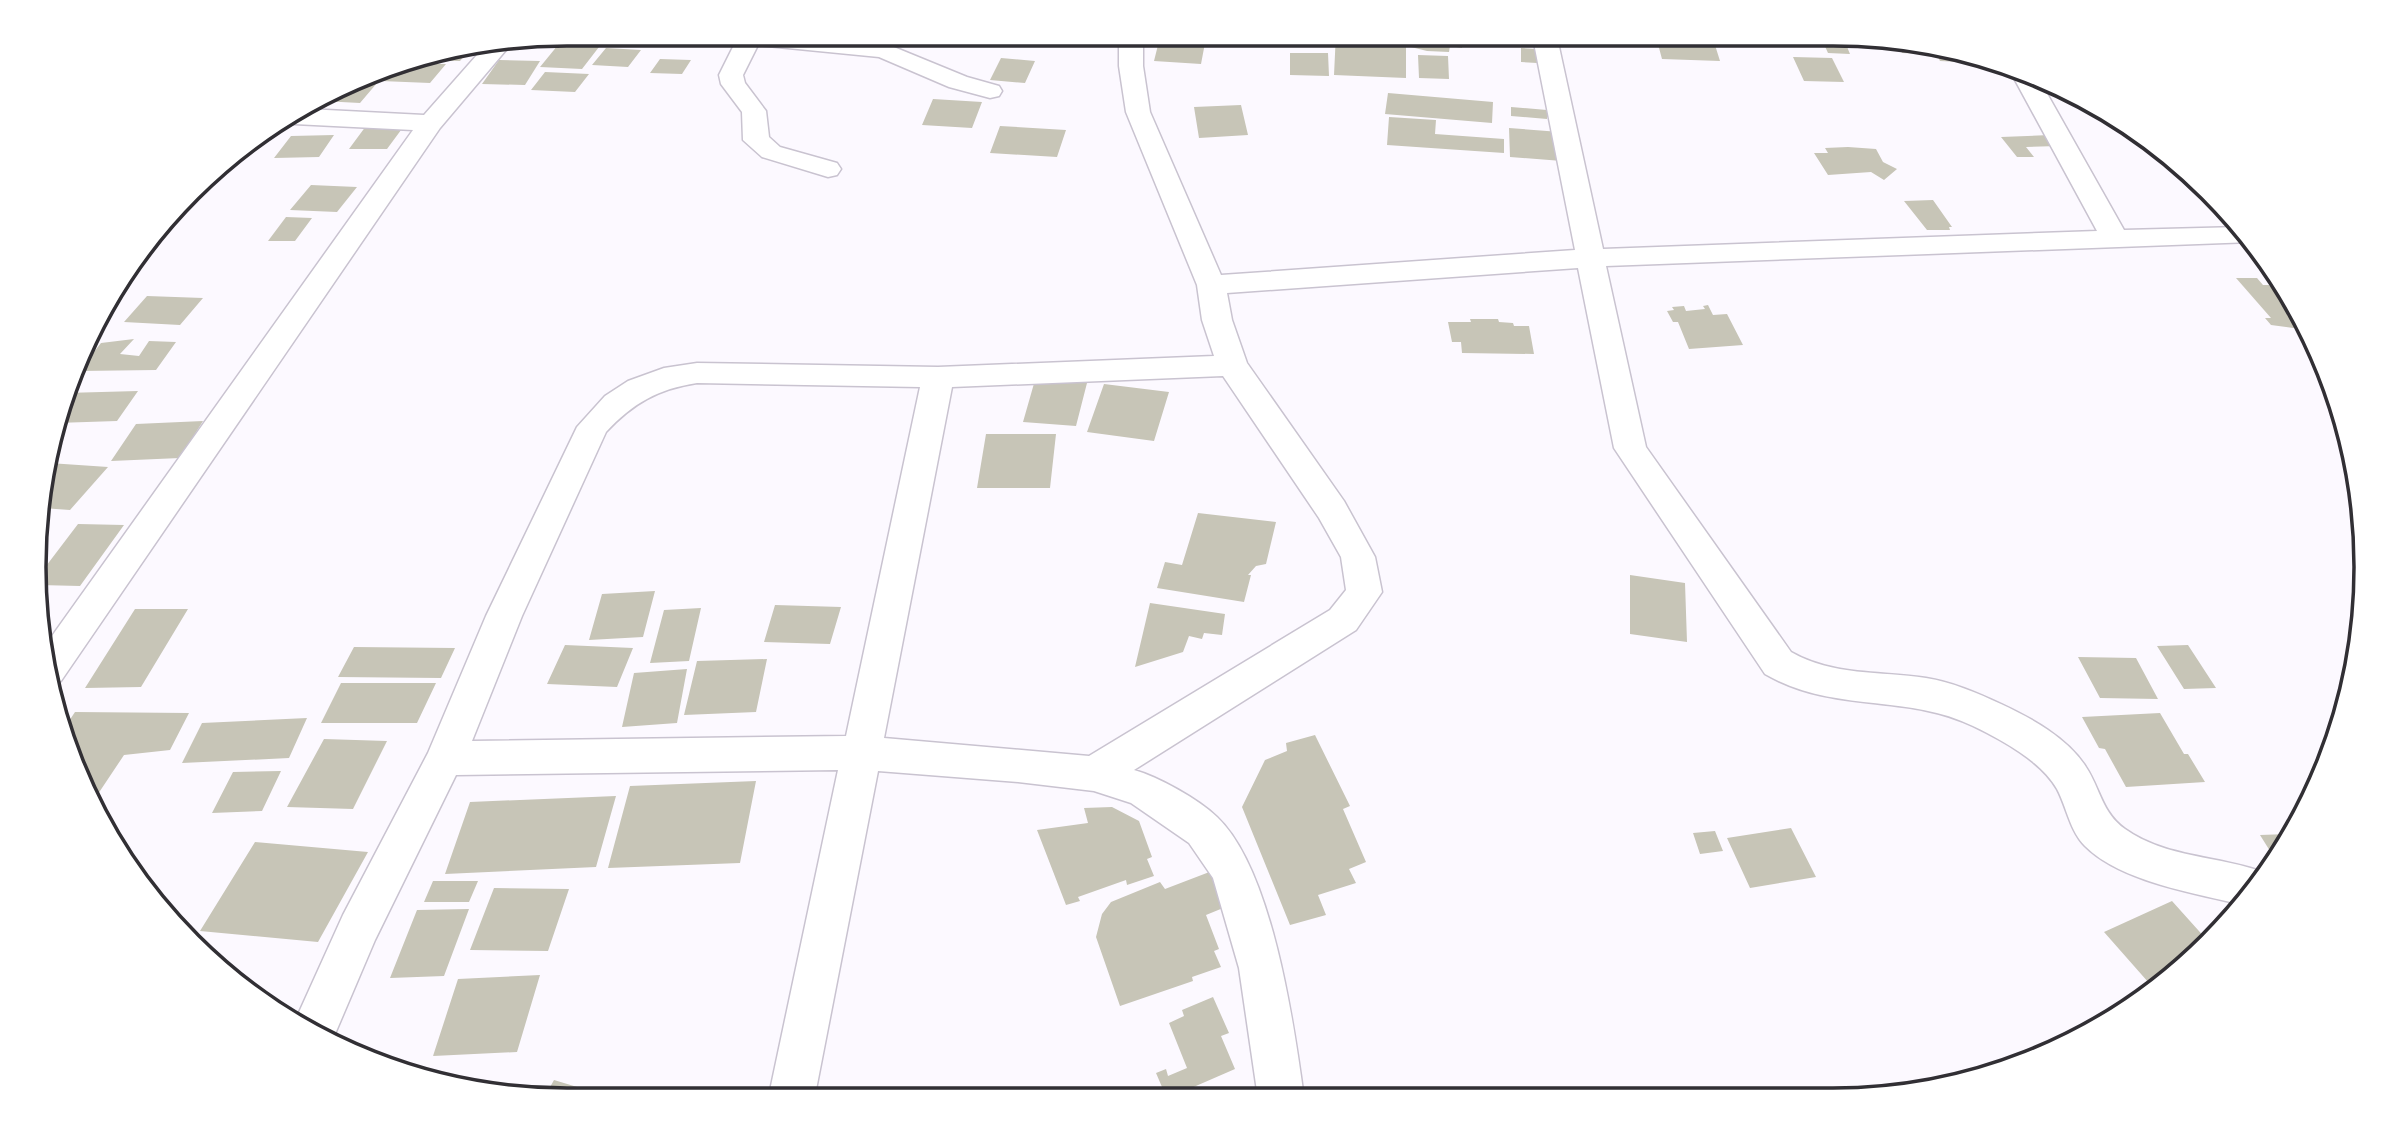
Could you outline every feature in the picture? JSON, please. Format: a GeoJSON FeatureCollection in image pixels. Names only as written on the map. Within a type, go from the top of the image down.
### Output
{"type":"FeatureCollection","features":[{"type":"Feature","properties":{"kind":"street"},"geometry":{"type":"LineString","coordinates":[[746,46],[731,75],[733,84],[754,111],[756,139],[771,152],[828,169]]}},
{"type":"Feature","properties":{"kind":"street"},"geometry":{"type":"LineString","coordinates":[[849,46],[884,50],[958,82],[990,91]]}},
{"type":"Feature","properties":{"kind":"street"},"geometry":{"type":"LineString","coordinates":[[1094,774],[1343,620],[1364,592],[1358,557],[1332,510],[1232,365],[1217,320],[1211,285],[1138,112],[1131,66],[1131,46]]}},
{"type":"Feature","properties":{"kind":"street"},"geometry":{"type":"LineString","coordinates":[[1547,46],[1630,448],[1778,663],[1794,675],[1814,682],[1930,694],[1998,721],[2067,770],[2097,831],[2118,848],[2138,858],[2244,886]]}},
{"type":"Feature","properties":{"kind":"street"},"geometry":{"type":"LineString","coordinates":[[55,661],[430,123],[493,51]]}},
{"type":"Feature","properties":{"kind":"street"},"geometry":{"type":"LineString","coordinates":[[2029,84],[2115,238]]}},
{"type":"Feature","properties":{"kind":"street"},"geometry":{"type":"LineString","coordinates":[[304,116],[430,123]]}},
{"type":"Feature","properties":{"kind":"street"},"geometry":{"type":"LineString","coordinates":[[1211,285],[1591,258],[1865,246],[2234,235]]}},
{"type":"Feature","properties":{"kind":"street"},"geometry":{"type":"LineString","coordinates":[[316,1025],[358,929],[445,758],[504,616],[593,427],[614,402],[666,377],[697,373],[938,377],[1232,365]]}},
{"type":"Feature","properties":{"kind":"street"},"geometry":{"type":"LineString","coordinates":[[793,1088],[938,377]]}},
{"type":"Feature","properties":{"kind":"street"},"geometry":{"type":"LineString","coordinates":[[445,758],[861,753],[1094,774],[1144,790],[1203,831],[1231,870],[1261,968],[1279,1088]]}},
{"type":"Feature","properties":{"kind":"building"},"geometry":{"type":"Polygon","coordinates":[[[557,46],[599,47],[582,69],[540,67],[557,46]]]}},
{"type":"Feature","properties":{"kind":"building"},"geometry":{"type":"Polygon","coordinates":[[[1158,46],[1204,46],[1201,64],[1154,61],[1158,46]]]}},
{"type":"Feature","properties":{"kind":"building"},"geometry":{"type":"Polygon","coordinates":[[[1335,46],[1406,46],[1406,78],[1334,75],[1335,46]]]}},
{"type":"Feature","properties":{"kind":"building"},"geometry":{"type":"Polygon","coordinates":[[[1411,46],[1450,46],[1449,52],[1411,46]]]}},
{"type":"Feature","properties":{"kind":"building"},"geometry":{"type":"Polygon","coordinates":[[[1658,46],[1715,46],[1720,61],[1662,59],[1658,46]]]}},
{"type":"Feature","properties":{"kind":"building"},"geometry":{"type":"Polygon","coordinates":[[[1825,46],[1847,46],[1850,54],[1828,53],[1825,46]]]}},
{"type":"Feature","properties":{"kind":"building"},"geometry":{"type":"Polygon","coordinates":[[[606,48],[641,50],[628,67],[592,65],[606,48]]]}},
{"type":"Feature","properties":{"kind":"building"},"geometry":{"type":"Polygon","coordinates":[[[1521,48],[1536,49],[1537,63],[1521,62],[1521,48]]]}},
{"type":"Feature","properties":{"kind":"building"},"geometry":{"type":"Polygon","coordinates":[[[1290,53],[1328,53],[1329,76],[1290,75],[1290,53]]]}},
{"type":"Feature","properties":{"kind":"building"},"geometry":{"type":"Polygon","coordinates":[[[1418,55],[1448,56],[1449,79],[1419,78],[1418,55]]]}},
{"type":"Feature","properties":{"kind":"building"},"geometry":{"type":"Polygon","coordinates":[[[464,56],[460,61],[443,61],[464,56]]]}},
{"type":"Feature","properties":{"kind":"building"},"geometry":{"type":"Polygon","coordinates":[[[1793,57],[1832,58],[1844,82],[1804,81],[1793,57]]]}},
{"type":"Feature","properties":{"kind":"building"},"geometry":{"type":"Polygon","coordinates":[[[1938,57],[1963,62],[1940,61],[1938,57]]]}},
{"type":"Feature","properties":{"kind":"building"},"geometry":{"type":"Polygon","coordinates":[[[1001,58],[1035,61],[1025,83],[990,80],[1001,58]]]}},
{"type":"Feature","properties":{"kind":"building"},"geometry":{"type":"Polygon","coordinates":[[[660,59],[691,60],[682,74],[650,73],[660,59]]]}},
{"type":"Feature","properties":{"kind":"building"},"geometry":{"type":"Polygon","coordinates":[[[499,60],[540,61],[525,85],[482,84],[499,60]]]}},
{"type":"Feature","properties":{"kind":"building"},"geometry":{"type":"Polygon","coordinates":[[[430,64],[446,64],[430,83],[381,81],[430,64]]]}},
{"type":"Feature","properties":{"kind":"building"},"geometry":{"type":"Polygon","coordinates":[[[545,72],[589,74],[575,92],[531,90],[545,72]]]}},
{"type":"Feature","properties":{"kind":"building"},"geometry":{"type":"Polygon","coordinates":[[[377,83],[360,103],[331,101],[377,83]]]}},
{"type":"Feature","properties":{"kind":"building"},"geometry":{"type":"Polygon","coordinates":[[[1388,93],[1493,102],[1492,123],[1385,114],[1388,93]]]}},
{"type":"Feature","properties":{"kind":"building"},"geometry":{"type":"Polygon","coordinates":[[[933,99],[982,102],[972,128],[922,125],[933,99]]]}},
{"type":"Feature","properties":{"kind":"building"},"geometry":{"type":"Polygon","coordinates":[[[1241,105],[1248,135],[1199,138],[1194,107],[1241,105]]]}},
{"type":"Feature","properties":{"kind":"building"},"geometry":{"type":"Polygon","coordinates":[[[1511,107],[1547,110],[1547,119],[1511,116],[1511,107]]]}},
{"type":"Feature","properties":{"kind":"building"},"geometry":{"type":"Polygon","coordinates":[[[1389,117],[1436,120],[1435,134],[1504,139],[1504,153],[1387,145],[1389,117]]]}},
{"type":"Feature","properties":{"kind":"building"},"geometry":{"type":"Polygon","coordinates":[[[366,126],[404,126],[387,149],[349,149],[366,126]]]}},
{"type":"Feature","properties":{"kind":"building"},"geometry":{"type":"Polygon","coordinates":[[[1000,126],[1066,130],[1057,157],[990,153],[1000,126]]]}},
{"type":"Feature","properties":{"kind":"building"},"geometry":{"type":"Polygon","coordinates":[[[1509,128],[1560,132],[1562,161],[1510,157],[1509,128]]]}},
{"type":"Feature","properties":{"kind":"building"},"geometry":{"type":"Polygon","coordinates":[[[334,135],[319,157],[274,158],[291,136],[334,135]]]}},
{"type":"Feature","properties":{"kind":"building"},"geometry":{"type":"Polygon","coordinates":[[[2050,135],[2058,146],[2026,147],[2034,157],[2017,157],[2001,137],[2050,135]]]}},
{"type":"Feature","properties":{"kind":"building"},"geometry":{"type":"Polygon","coordinates":[[[1825,148],[1876,149],[1883,162],[1897,169],[1884,180],[1871,172],[1828,175],[1814,153],[1828,153],[1825,148]]]}},
{"type":"Feature","properties":{"kind":"building"},"geometry":{"type":"Polygon","coordinates":[[[311,185],[357,187],[337,212],[290,210],[311,185]]]}},
{"type":"Feature","properties":{"kind":"building"},"geometry":{"type":"Polygon","coordinates":[[[1933,200],[1952,227],[1949,227],[1950,230],[1927,230],[1904,201],[1933,200]]]}},
{"type":"Feature","properties":{"kind":"building"},"geometry":{"type":"Polygon","coordinates":[[[286,217],[312,218],[295,241],[268,241],[286,217]]]}},
{"type":"Feature","properties":{"kind":"building"},"geometry":{"type":"Polygon","coordinates":[[[2236,278],[2257,278],[2263,285],[2273,288],[2296,328],[2271,325],[2265,318],[2271,318],[2236,278]]]}},
{"type":"Feature","properties":{"kind":"building"},"geometry":{"type":"Polygon","coordinates":[[[147,296],[203,298],[180,325],[124,322],[147,296]]]}},
{"type":"Feature","properties":{"kind":"building"},"geometry":{"type":"Polygon","coordinates":[[[1708,305],[1713,315],[1727,314],[1743,345],[1689,349],[1678,322],[1673,322],[1667,311],[1674,310],[1672,307],[1684,306],[1686,311],[1705,309],[1703,306],[1708,305]]]}},
{"type":"Feature","properties":{"kind":"building"},"geometry":{"type":"Polygon","coordinates":[[[1470,319],[1498,319],[1499,322],[1513,323],[1514,326],[1529,326],[1534,354],[1462,353],[1461,342],[1452,342],[1448,322],[1471,322],[1470,319]]]}},
{"type":"Feature","properties":{"kind":"building"},"geometry":{"type":"Polygon","coordinates":[[[134,339],[120,354],[139,356],[149,341],[176,342],[156,370],[84,371],[101,343],[134,339]]]}},
{"type":"Feature","properties":{"kind":"building"},"geometry":{"type":"Polygon","coordinates":[[[1035,380],[1087,383],[1076,426],[1023,422],[1035,380]]]}},
{"type":"Feature","properties":{"kind":"building"},"geometry":{"type":"Polygon","coordinates":[[[1104,384],[1169,392],[1154,441],[1087,432],[1104,384]]]}},
{"type":"Feature","properties":{"kind":"building"},"geometry":{"type":"Polygon","coordinates":[[[138,391],[117,421],[66,423],[75,393],[138,391]]]}},
{"type":"Feature","properties":{"kind":"building"},"geometry":{"type":"Polygon","coordinates":[[[203,421],[180,458],[111,461],[136,424],[203,421]]]}},
{"type":"Feature","properties":{"kind":"building"},"geometry":{"type":"Polygon","coordinates":[[[986,434],[1056,434],[1050,488],[977,488],[986,434]]]}},
{"type":"Feature","properties":{"kind":"building"},"geometry":{"type":"Polygon","coordinates":[[[56,463],[108,467],[70,510],[49,509],[56,463]]]}},
{"type":"Feature","properties":{"kind":"building"},"geometry":{"type":"Polygon","coordinates":[[[1198,513],[1276,522],[1266,564],[1256,566],[1248,575],[1251,575],[1244,602],[1157,588],[1165,562],[1182,565],[1198,513]]]}},
{"type":"Feature","properties":{"kind":"building"},"geometry":{"type":"Polygon","coordinates":[[[78,524],[124,525],[80,586],[47,585],[46,566],[78,524]]]}},
{"type":"Feature","properties":{"kind":"building"},"geometry":{"type":"Polygon","coordinates":[[[1630,575],[1685,583],[1687,642],[1630,634],[1630,575]]]}},
{"type":"Feature","properties":{"kind":"building"},"geometry":{"type":"Polygon","coordinates":[[[655,591],[643,637],[589,640],[602,594],[655,591]]]}},
{"type":"Feature","properties":{"kind":"building"},"geometry":{"type":"Polygon","coordinates":[[[1150,603],[1225,614],[1222,635],[1204,633],[1202,639],[1189,636],[1183,652],[1135,667],[1150,603]]]}},
{"type":"Feature","properties":{"kind":"building"},"geometry":{"type":"Polygon","coordinates":[[[775,605],[841,607],[830,644],[764,642],[775,605]]]}},
{"type":"Feature","properties":{"kind":"building"},"geometry":{"type":"Polygon","coordinates":[[[701,608],[689,661],[650,663],[664,610],[701,608]]]}},
{"type":"Feature","properties":{"kind":"building"},"geometry":{"type":"Polygon","coordinates":[[[135,609],[188,609],[141,687],[85,688],[135,609]]]}},
{"type":"Feature","properties":{"kind":"building"},"geometry":{"type":"Polygon","coordinates":[[[565,645],[633,648],[617,687],[547,684],[565,645]]]}},
{"type":"Feature","properties":{"kind":"building"},"geometry":{"type":"Polygon","coordinates":[[[2188,645],[2216,688],[2184,689],[2157,646],[2188,645]]]}},
{"type":"Feature","properties":{"kind":"building"},"geometry":{"type":"Polygon","coordinates":[[[354,647],[455,648],[441,678],[338,677],[354,647]]]}},
{"type":"Feature","properties":{"kind":"building"},"geometry":{"type":"Polygon","coordinates":[[[2078,657],[2136,658],[2158,699],[2100,698],[2078,657]]]}},
{"type":"Feature","properties":{"kind":"building"},"geometry":{"type":"Polygon","coordinates":[[[767,659],[756,712],[684,715],[697,661],[767,659]]]}},
{"type":"Feature","properties":{"kind":"building"},"geometry":{"type":"Polygon","coordinates":[[[687,669],[677,723],[622,727],[634,673],[687,669]]]}},
{"type":"Feature","properties":{"kind":"building"},"geometry":{"type":"Polygon","coordinates":[[[341,683],[436,683],[417,723],[321,723],[341,683]]]}},
{"type":"Feature","properties":{"kind":"building"},"geometry":{"type":"Polygon","coordinates":[[[75,712],[189,713],[170,750],[124,755],[98,795],[69,721],[75,712]]]}},
{"type":"Feature","properties":{"kind":"building"},"geometry":{"type":"Polygon","coordinates":[[[2160,713],[2184,754],[2188,754],[2205,782],[2126,787],[2105,749],[2099,748],[2082,717],[2160,713]]]}},
{"type":"Feature","properties":{"kind":"building"},"geometry":{"type":"Polygon","coordinates":[[[307,718],[289,758],[182,763],[202,723],[307,718]]]}},
{"type":"Feature","properties":{"kind":"building"},"geometry":{"type":"Polygon","coordinates":[[[1315,735],[1350,806],[1343,809],[1366,862],[1349,869],[1356,883],[1318,895],[1326,915],[1290,925],[1242,807],[1265,760],[1287,751],[1286,743],[1315,735]]]}},
{"type":"Feature","properties":{"kind":"building"},"geometry":{"type":"Polygon","coordinates":[[[324,739],[387,741],[353,809],[287,807],[324,739]]]}},
{"type":"Feature","properties":{"kind":"building"},"geometry":{"type":"Polygon","coordinates":[[[281,771],[262,811],[212,813],[233,772],[281,771]]]}},
{"type":"Feature","properties":{"kind":"building"},"geometry":{"type":"Polygon","coordinates":[[[756,781],[740,863],[608,868],[630,786],[756,781]]]}},
{"type":"Feature","properties":{"kind":"building"},"geometry":{"type":"Polygon","coordinates":[[[616,796],[596,867],[445,874],[470,802],[616,796]]]}},
{"type":"Feature","properties":{"kind":"building"},"geometry":{"type":"Polygon","coordinates":[[[1112,807],[1139,821],[1152,857],[1147,859],[1154,876],[1127,885],[1126,880],[1078,897],[1080,901],[1066,905],[1037,830],[1088,823],[1084,808],[1112,807]]]}},
{"type":"Feature","properties":{"kind":"building"},"geometry":{"type":"Polygon","coordinates":[[[1791,828],[1816,877],[1750,888],[1727,838],[1791,828]]]}},
{"type":"Feature","properties":{"kind":"building"},"geometry":{"type":"Polygon","coordinates":[[[1715,831],[1723,851],[1700,854],[1693,833],[1715,831]]]}},
{"type":"Feature","properties":{"kind":"building"},"geometry":{"type":"Polygon","coordinates":[[[2280,834],[2270,851],[2260,835],[2280,834]]]}},
{"type":"Feature","properties":{"kind":"building"},"geometry":{"type":"Polygon","coordinates":[[[255,842],[368,852],[318,942],[200,931],[255,842]]]}},
{"type":"Feature","properties":{"kind":"building"},"geometry":{"type":"Polygon","coordinates":[[[1212,871],[1228,906],[1206,915],[1219,949],[1214,951],[1221,967],[1192,977],[1193,981],[1120,1006],[1096,937],[1102,914],[1111,902],[1160,882],[1165,889],[1212,871]]]}},
{"type":"Feature","properties":{"kind":"building"},"geometry":{"type":"Polygon","coordinates":[[[433,881],[478,881],[469,902],[424,902],[433,881]]]}},
{"type":"Feature","properties":{"kind":"building"},"geometry":{"type":"Polygon","coordinates":[[[494,888],[569,889],[548,951],[470,950],[494,888]]]}},
{"type":"Feature","properties":{"kind":"building"},"geometry":{"type":"Polygon","coordinates":[[[2172,901],[2202,935],[2148,982],[2104,932],[2172,901]]]}},
{"type":"Feature","properties":{"kind":"building"},"geometry":{"type":"Polygon","coordinates":[[[469,909],[444,976],[390,978],[417,910],[469,909]]]}},
{"type":"Feature","properties":{"kind":"building"},"geometry":{"type":"Polygon","coordinates":[[[540,975],[517,1052],[433,1056],[458,979],[540,975]]]}},
{"type":"Feature","properties":{"kind":"building"},"geometry":{"type":"Polygon","coordinates":[[[1213,997],[1229,1033],[1221,1036],[1235,1069],[1191,1088],[1160,1088],[1162,1087],[1156,1073],[1166,1069],[1168,1076],[1187,1068],[1169,1023],[1184,1016],[1182,1010],[1213,997]]]}},
{"type":"Feature","properties":{"kind":"building"},"geometry":{"type":"Polygon","coordinates":[[[554,1080],[580,1088],[567,1088],[550,1087],[554,1080]]]}}]}
